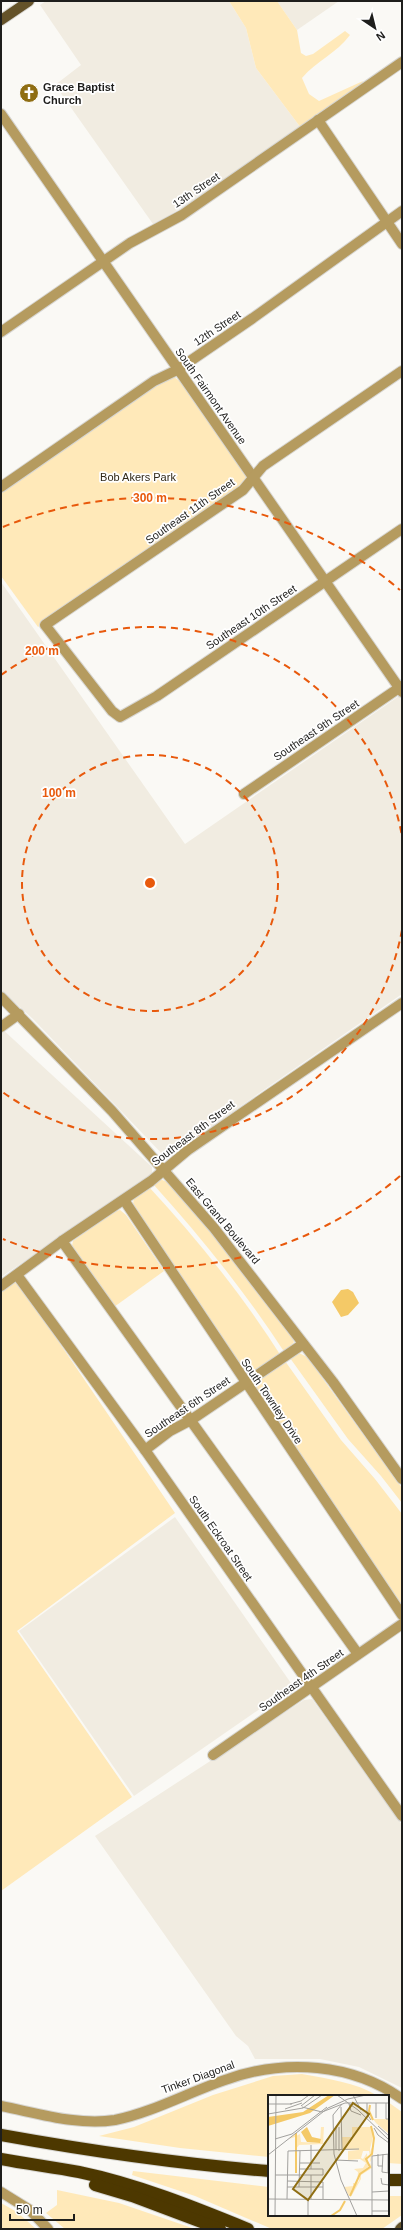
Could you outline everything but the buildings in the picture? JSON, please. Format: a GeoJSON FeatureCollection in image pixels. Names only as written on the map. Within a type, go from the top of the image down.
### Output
{"type":"FeatureCollection","features":[{"type":"Feature","properties":{"kind":"highway"},"geometry":{"type":"LineString","coordinates":[[1,2135],[73,2148],[165,2161],[268,2171]]}},
{"type":"Feature","properties":{"kind":"highway"},"geometry":{"type":"LineString","coordinates":[[1,2159],[80,2173],[137,2188],[200,2209],[248,2229]]}},
{"type":"Feature","properties":{"kind":"highway"},"geometry":{"type":"LineString","coordinates":[[31,2165],[132,2196],[220,2229]]}},
{"type":"Feature","properties":{"kind":"main road"},"geometry":{"type":"LineString","coordinates":[[1,20],[17,4],[29,1]]}},
{"type":"Feature","properties":{"kind":"street","name":"13th Street"},"geometry":{"type":"LineString","coordinates":[[1,332],[103,260],[130,243],[182,215],[402,62]]}},
{"type":"Feature","properties":{"kind":"street","name":"South Fairmont Avenue"},"geometry":{"type":"LineString","coordinates":[[1,114],[103,260],[177,370],[401,689]]}},
{"type":"Feature","properties":{"kind":"street"},"geometry":{"type":"LineString","coordinates":[[318,120],[402,244]]}},
{"type":"Feature","properties":{"kind":"street","name":"12th Street"},"geometry":{"type":"LineString","coordinates":[[1,487],[154,381],[177,370],[402,211]]}},
{"type":"Feature","properties":{"kind":"street","name":"Southeast 11th Street"},"geometry":{"type":"LineString","coordinates":[[112,711],[45,625],[243,490],[263,466],[402,371]]}},
{"type":"Feature","properties":{"kind":"street","name":"Southeast 10th Street"},"geometry":{"type":"LineString","coordinates":[[112,711],[120,717],[157,696],[248,632],[327,582],[402,529]]}},
{"type":"Feature","properties":{"kind":"street","name":"Southeast 9th Street"},"geometry":{"type":"LineString","coordinates":[[244,794],[401,689]]}},
{"type":"Feature","properties":{"kind":"street","name":"East Grand Boulevard"},"geometry":{"type":"LineString","coordinates":[[1,997],[96,1094],[165,1169],[243,1264],[402,1480]]}},
{"type":"Feature","properties":{"kind":"street","name":"Southeast 8th Street"},"geometry":{"type":"LineString","coordinates":[[1,1286],[62,1241],[124,1200],[188,1150],[402,1002]]}},
{"type":"Feature","properties":{"kind":"street"},"geometry":{"type":"LineString","coordinates":[[1,1027],[19,1014]]}},
{"type":"Feature","properties":{"kind":"street","name":"South Townley Drive"},"geometry":{"type":"LineString","coordinates":[[124,1200],[402,1615]]}},
{"type":"Feature","properties":{"kind":"street"},"geometry":{"type":"LineString","coordinates":[[62,1241],[358,1654]]}},
{"type":"Feature","properties":{"kind":"street","name":"South Eckroat Street"},"geometry":{"type":"LineString","coordinates":[[17,1275],[145,1450],[402,1816]]}},
{"type":"Feature","properties":{"kind":"street","name":"Southeast 6th Street"},"geometry":{"type":"LineString","coordinates":[[145,1450],[170,1431],[191,1420],[303,1344]]}},
{"type":"Feature","properties":{"kind":"street","name":"Southeast 4th Street"},"geometry":{"type":"LineString","coordinates":[[214,1755],[402,1624]]}},
{"type":"Feature","properties":{"kind":"street","name":"Tinker Diagonal"},"geometry":{"type":"LineString","coordinates":[[1,2106],[86,2121],[113,2120],[138,2114],[247,2073],[290,2066],[330,2069],[356,2076],[402,2098]]}},
{"type":"Feature","properties":{"kind":"street"},"geometry":{"type":"LineString","coordinates":[[1,2192],[30,2210],[48,2229]]}},
{"type":"Feature","properties":{"kind":"shaded area"},"geometry":{"type":"Polygon","coordinates":[[[46,1],[229,1],[246,28],[256,68],[301,128],[170,215],[153,224],[55,85],[81,65],[40,5],[46,1]]]}},
{"type":"Feature","properties":{"kind":"shaded area"},"geometry":{"type":"Polygon","coordinates":[[[277,1],[339,1],[297,30],[277,1]]]}},
{"type":"Feature","properties":{"kind":"shaded area"},"geometry":{"type":"Polygon","coordinates":[[[1,582],[185,844],[402,694],[402,994],[166,1158],[33,1019],[1,990],[1,582]]]}},
{"type":"Feature","properties":{"kind":"shaded area"},"geometry":{"type":"Polygon","coordinates":[[[1,1028],[152,1167],[152,1174],[144,1181],[1,1277],[1,1028]]]}},
{"type":"Feature","properties":{"kind":"shaded area"},"geometry":{"type":"Polygon","coordinates":[[[348,1289],[353,1292],[359,1303],[348,1315],[341,1317],[332,1302],[341,1290],[348,1289]]]}},
{"type":"Feature","properties":{"kind":"shaded area"},"geometry":{"type":"Polygon","coordinates":[[[175,1517],[293,1686],[134,1796],[19,1631],[175,1517]]]}},
{"type":"Feature","properties":{"kind":"shaded area"},"geometry":{"type":"Polygon","coordinates":[[[312,1699],[402,1825],[402,2088],[359,2067],[320,2059],[255,2059],[248,2046],[236,2036],[95,1836],[304,1700],[312,1699]]]}},
{"type":"Feature","properties":{"kind":"green space"},"geometry":{"type":"Polygon","coordinates":[[[229,1],[277,1],[297,30],[301,53],[306,56],[313,54],[345,31],[350,35],[345,41],[302,78],[309,94],[319,101],[363,81],[359,88],[301,128],[256,68],[246,28],[229,1]]]}},
{"type":"Feature","properties":{"kind":"green space","name":"Bob Akers Park"},"geometry":{"type":"Polygon","coordinates":[[[174,377],[181,382],[246,476],[241,489],[38,627],[1,576],[1,490],[164,380],[174,377]]]}},
{"type":"Feature","properties":{"kind":"green space"},"geometry":{"type":"Polygon","coordinates":[[[160,1179],[167,1182],[219,1241],[292,1337],[294,1342],[285,1353],[255,1309],[222,1266],[153,1184],[160,1179]]]}},
{"type":"Feature","properties":{"kind":"green space"},"geometry":{"type":"Polygon","coordinates":[[[149,1187],[219,1268],[281,1356],[252,1374],[247,1375],[133,1205],[134,1197],[149,1187]]]}},
{"type":"Feature","properties":{"kind":"green space"},"geometry":{"type":"Polygon","coordinates":[[[120,1210],[126,1215],[164,1271],[114,1307],[72,1246],[73,1241],[113,1212],[120,1210]]]}},
{"type":"Feature","properties":{"kind":"green space"},"geometry":{"type":"Polygon","coordinates":[[[16,1279],[175,1513],[17,1631],[132,1797],[1,1891],[1,1289],[16,1279]]]}},
{"type":"Feature","properties":{"kind":"green space"},"geometry":{"type":"Polygon","coordinates":[[[299,1353],[307,1357],[402,1488],[402,1503],[381,1476],[348,1439],[290,1358],[299,1353]]]}},
{"type":"Feature","properties":{"kind":"green space"},"geometry":{"type":"Polygon","coordinates":[[[285,1361],[341,1440],[375,1479],[402,1514],[402,1608],[254,1386],[255,1382],[285,1361]]]}},
{"type":"Feature","properties":{"kind":"green space"},"geometry":{"type":"Polygon","coordinates":[[[302,2074],[331,2079],[360,2087],[376,2095],[268,2095],[268,2157],[180,2148],[99,2136],[134,2127],[213,2095],[273,2076],[302,2074]]]}},
{"type":"Feature","properties":{"kind":"green space"},"geometry":{"type":"Polygon","coordinates":[[[389,2103],[402,2112],[402,2164],[389,2163],[389,2103]]]}},
{"type":"Feature","properties":{"kind":"green space"},"geometry":{"type":"Polygon","coordinates":[[[133,2171],[268,2187],[268,2216],[389,2216],[389,2196],[402,2196],[402,2215],[382,2229],[272,2229],[195,2196],[132,2175],[133,2171]]]}},
{"type":"Feature","properties":{"kind":"green space"},"geometry":{"type":"Polygon","coordinates":[[[57,2190],[119,2203],[195,2229],[65,2229],[46,2213],[57,2205],[57,2190]]]}},
{"type":"Feature","properties":{"kind":"green space"},"geometry":{"type":"Polygon","coordinates":[[[1,2203],[17,2212],[36,2229],[1,2229],[1,2203]]]}},
{"type":"Feature","properties":{"kind":"place","name":"Grace Baptist Church"},"geometry":{"type":"Point","coordinates":[29,93]}}]}
